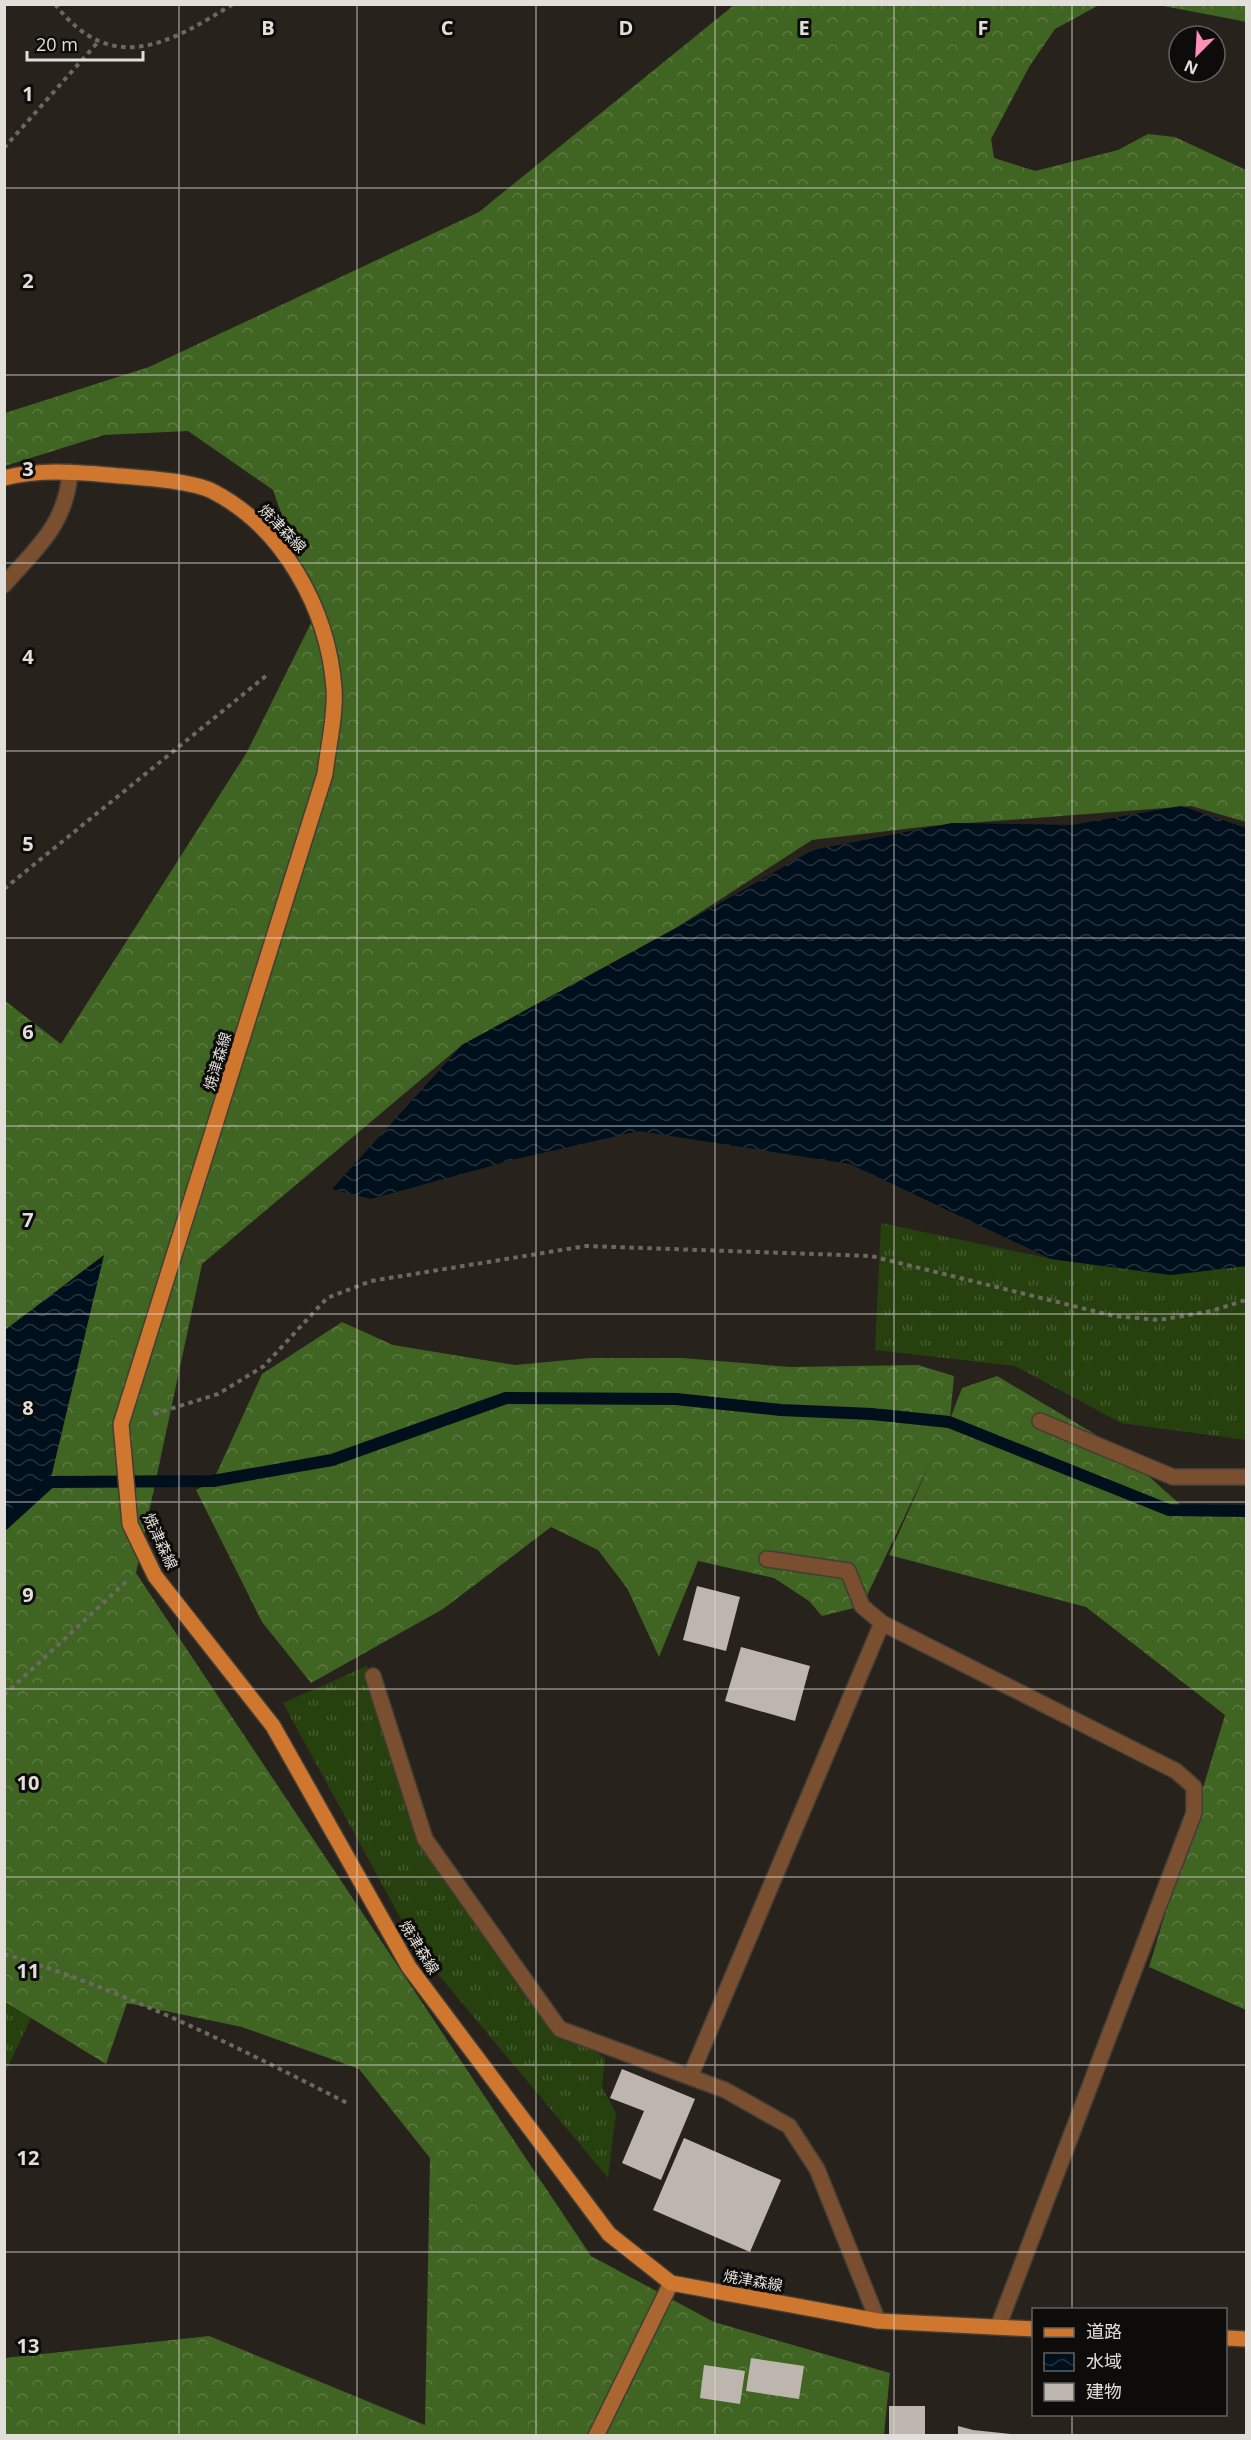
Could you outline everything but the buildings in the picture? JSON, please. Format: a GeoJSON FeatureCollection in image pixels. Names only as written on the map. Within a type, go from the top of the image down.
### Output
{"type":"FeatureCollection","features":[{"type":"Feature","properties":{"kind":"main road","name":"焼津森線"},"geometry":{"type":"LineString","coordinates":[[4,478],[70,472],[156,479],[211,491],[253,519],[296,568],[325,633],[334,690],[325,774],[121,1424],[130,1524],[155,1576],[273,1726],[409,1967],[609,2234],[671,2283],[878,2321],[1032,2329]]}},
{"type":"Feature","properties":{"kind":"main road"},"geometry":{"type":"LineString","coordinates":[[1227,2338],[1246,2339]]}},
{"type":"Feature","properties":{"kind":"street"},"geometry":{"type":"LineString","coordinates":[[4,585],[55,526],[68,497],[70,472]]}},
{"type":"Feature","properties":{"kind":"street"},"geometry":{"type":"LineString","coordinates":[[1040,1422],[1173,1477],[1246,1477]]}},
{"type":"Feature","properties":{"kind":"street"},"geometry":{"type":"LineString","coordinates":[[767,1559],[848,1571],[862,1606],[882,1623],[1176,1771],[1194,1787],[1194,1813],[998,2327]]}},
{"type":"Feature","properties":{"kind":"street"},"geometry":{"type":"LineString","coordinates":[[690,2077],[882,1623]]}},
{"type":"Feature","properties":{"kind":"street"},"geometry":{"type":"LineString","coordinates":[[374,1676],[425,1839],[556,2024],[560,2029],[725,2090],[789,2126],[817,2169],[878,2321]]}},
{"type":"Feature","properties":{"kind":"street"},"geometry":{"type":"LineString","coordinates":[[596,2436],[671,2283]]}},
{"type":"Feature","properties":{"kind":"path"},"geometry":{"type":"LineString","coordinates":[[55,4],[68,20],[98,42],[119,48],[144,48],[188,32],[233,4]]}},
{"type":"Feature","properties":{"kind":"path"},"geometry":{"type":"LineString","coordinates":[[4,148],[98,42]]}},
{"type":"Feature","properties":{"kind":"path"},"geometry":{"type":"LineString","coordinates":[[4,889],[267,675]]}},
{"type":"Feature","properties":{"kind":"path"},"geometry":{"type":"LineString","coordinates":[[121,1424],[218,1394],[264,1366],[327,1298],[349,1289],[371,1281],[586,1246],[871,1256],[1114,1316],[1159,1320],[1211,1311],[1246,1299]]}},
{"type":"Feature","properties":{"kind":"path"},"geometry":{"type":"LineString","coordinates":[[4,1695],[136,1573]]}},
{"type":"Feature","properties":{"kind":"path"},"geometry":{"type":"LineString","coordinates":[[4,1953],[56,1969],[197,2027],[349,2104]]}},
{"type":"Feature","properties":{"kind":"green space"},"geometry":{"type":"Polygon","coordinates":[[[734,5],[1099,5],[1055,29],[1029,67],[991,139],[994,158],[1035,171],[1118,150],[1148,134],[1175,137],[1246,170],[1246,822],[1191,806],[930,826],[812,840],[676,928],[462,1045],[202,1264],[136,1573],[591,2256],[714,2322],[890,2373],[884,2435],[5,2435],[5,2358],[209,2336],[425,2425],[430,2158],[359,2069],[242,2027],[127,2003],[106,2064],[5,2002],[4,1000],[61,1044],[247,752],[316,613],[273,490],[188,431],[104,435],[5,466],[5,413],[149,367],[479,212],[734,5]]]}},
{"type":"Feature","properties":{"kind":"green space"},"geometry":{"type":"Polygon","coordinates":[[[1158,5],[1246,5],[1246,22],[1237,20],[1158,5]]]}},
{"type":"Feature","properties":{"kind":"green space"},"geometry":{"type":"Polygon","coordinates":[[[881,1223],[1051,1259],[1171,1275],[1246,1266],[1246,1440],[1121,1423],[1015,1366],[875,1350],[881,1223]]]}},
{"type":"Feature","properties":{"kind":"green space"},"geometry":{"type":"Polygon","coordinates":[[[342,1322],[393,1345],[515,1365],[590,1358],[682,1358],[790,1367],[918,1365],[954,1376],[950,1419],[962,1388],[997,1376],[1115,1446],[1184,1508],[1231,1506],[1246,1510],[1246,2010],[1149,1967],[1225,1715],[1086,1607],[889,1555],[930,1463],[862,1606],[822,1616],[809,1601],[774,1578],[698,1561],[659,1657],[627,1588],[598,1550],[551,1527],[443,1609],[311,1683],[262,1622],[196,1490],[213,1481],[262,1374],[342,1322]]]}},
{"type":"Feature","properties":{"kind":"green space"},"geometry":{"type":"Polygon","coordinates":[[[367,1666],[408,1816],[556,2024],[605,2058],[602,2087],[616,2113],[608,2178],[418,1950],[283,1703],[367,1666]]]}},
{"type":"Feature","properties":{"kind":"green space"},"geometry":{"type":"Polygon","coordinates":[[[5,2002],[31,2018],[5,2073],[5,2002]]]}},
{"type":"Feature","properties":{"kind":"water"},"geometry":{"type":"Polygon","coordinates":[[[1181,806],[1246,828],[1246,1266],[1171,1275],[1051,1259],[850,1164],[639,1131],[516,1159],[371,1199],[332,1189],[462,1045],[813,850],[952,823],[1072,825],[1181,806]]]}},
{"type":"Feature","properties":{"kind":"water"},"geometry":{"type":"Polygon","coordinates":[[[104,1255],[50,1482],[5,1520],[5,1330],[104,1255]]]}},
{"type":"Feature","properties":{"kind":"waterway"},"geometry":{"type":"LineString","coordinates":[[4,1524],[50,1482],[213,1481],[332,1460],[506,1398],[676,1399],[781,1410],[872,1414],[949,1422],[1169,1510],[1246,1511]]}}]}
